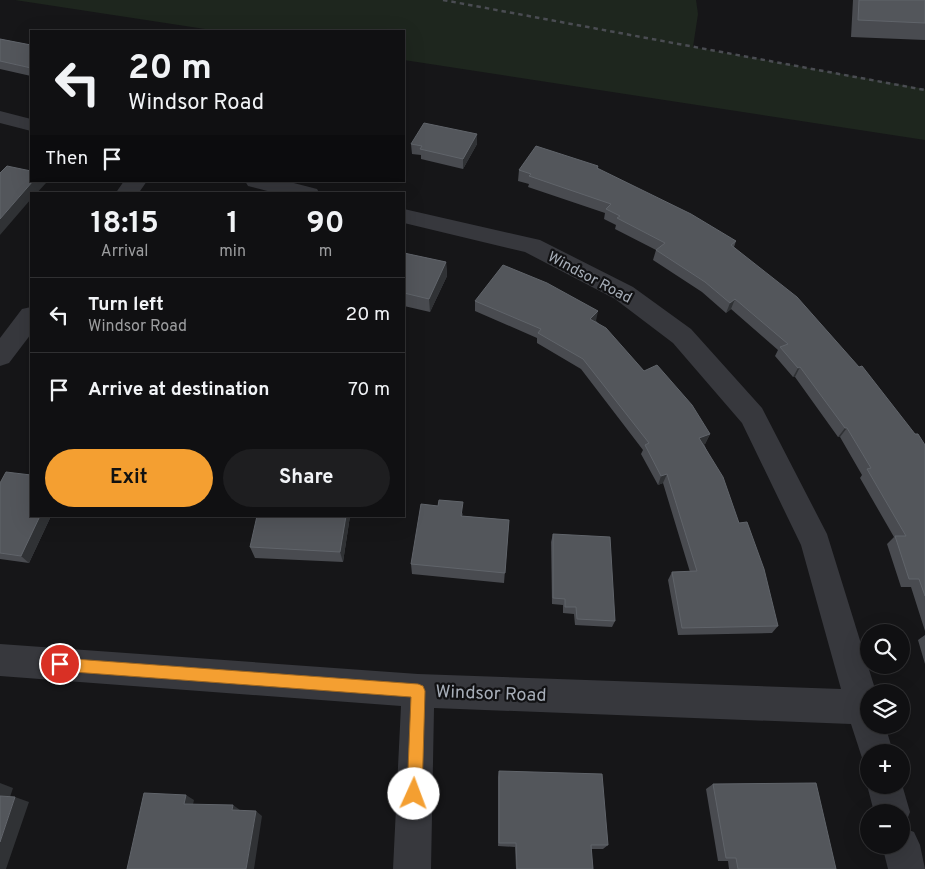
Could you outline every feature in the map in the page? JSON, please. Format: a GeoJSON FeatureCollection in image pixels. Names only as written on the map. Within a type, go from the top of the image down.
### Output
{"type":"FeatureCollection","features":[{"type":"Feature","properties":{"kind":"street"},"geometry":{"type":"LineString","coordinates":[[0,118],[30,125]]}},
{"type":"Feature","properties":{"kind":"street"},"geometry":{"type":"LineString","coordinates":[[128,192],[135,182]]}},
{"type":"Feature","properties":{"kind":"street"},"geometry":{"type":"LineString","coordinates":[[260,182],[301,192]]}},
{"type":"Feature","properties":{"kind":"street","name":"Windsor Road"},"geometry":{"type":"LineString","coordinates":[[405,216],[532,246],[624,293],[682,336],[752,416],[816,544],[860,697]]}},
{"type":"Feature","properties":{"kind":"street"},"geometry":{"type":"LineString","coordinates":[[0,356],[30,317]]}},
{"type":"Feature","properties":{"kind":"street","name":"Windsor Road"},"geometry":{"type":"LineString","coordinates":[[0,660],[418,691],[860,707]]}},
{"type":"Feature","properties":{"kind":"street"},"geometry":{"type":"LineString","coordinates":[[412,869],[418,691]]}},
{"type":"Feature","properties":{"kind":"street"},"geometry":{"type":"LineString","coordinates":[[903,854],[907,869]]}},
{"type":"Feature","properties":{"kind":"shaded area"},"geometry":{"type":"Polygon","coordinates":[[[15,0],[696,0],[698,14],[693,47],[925,89],[925,140],[405,60],[405,30],[211,30],[15,0]]]}},
{"type":"Feature","properties":{"kind":"building"},"geometry":{"type":"Polygon","coordinates":[[[859,0],[925,0],[925,23],[858,20],[859,0]]]}},
{"type":"Feature","properties":{"kind":"building"},"geometry":{"type":"Polygon","coordinates":[[[0,39],[30,45],[30,68],[0,61],[0,39]]]}},
{"type":"Feature","properties":{"kind":"building"},"geometry":{"type":"Polygon","coordinates":[[[424,123],[477,134],[463,159],[420,149],[422,146],[411,144],[424,123]]]}},
{"type":"Feature","properties":{"kind":"building"},"geometry":{"type":"Polygon","coordinates":[[[536,146],[598,166],[597,168],[691,214],[736,241],[731,245],[797,297],[859,367],[862,366],[925,445],[925,596],[919,579],[909,579],[895,536],[906,536],[867,469],[871,468],[847,428],[845,428],[800,367],[798,368],[780,347],[788,344],[735,299],[730,303],[705,282],[656,250],[665,243],[617,218],[620,216],[606,209],[611,204],[529,176],[531,174],[519,170],[536,146]]]}},
{"type":"Feature","properties":{"kind":"building"},"geometry":{"type":"Polygon","coordinates":[[[7,166],[30,171],[30,182],[32,182],[0,219],[0,173],[7,166]]]}},
{"type":"Feature","properties":{"kind":"building"},"geometry":{"type":"Polygon","coordinates":[[[405,253],[446,262],[429,299],[405,293],[405,253]]]}},
{"type":"Feature","properties":{"kind":"building"},"geometry":{"type":"Polygon","coordinates":[[[503,265],[547,283],[598,311],[590,319],[606,328],[644,371],[657,365],[692,405],[710,434],[699,438],[723,477],[739,523],[747,522],[764,569],[778,626],[682,628],[672,572],[697,571],[667,474],[661,476],[645,445],[649,443],[583,359],[538,333],[541,329],[475,301],[503,265]]]}},
{"type":"Feature","properties":{"kind":"building"},"geometry":{"type":"Polygon","coordinates":[[[6,472],[30,475],[30,517],[40,517],[21,556],[0,553],[0,483],[6,472]]]}},
{"type":"Feature","properties":{"kind":"building"},"geometry":{"type":"Polygon","coordinates":[[[439,500],[463,502],[461,516],[509,520],[505,573],[411,564],[421,504],[438,506],[439,500]]]}},
{"type":"Feature","properties":{"kind":"building"},"geometry":{"type":"Polygon","coordinates":[[[257,517],[346,517],[340,552],[250,547],[257,517]]]}},
{"type":"Feature","properties":{"kind":"building"},"geometry":{"type":"Polygon","coordinates":[[[553,534],[610,537],[615,621],[577,619],[576,607],[565,607],[565,599],[553,598],[553,534]]]}},
{"type":"Feature","properties":{"kind":"building"},"geometry":{"type":"Polygon","coordinates":[[[499,771],[602,774],[608,845],[591,845],[593,869],[517,869],[516,843],[499,843],[499,771]]]}},
{"type":"Feature","properties":{"kind":"building"},"geometry":{"type":"Polygon","coordinates":[[[816,783],[836,869],[738,869],[736,858],[726,858],[713,784],[816,783]]]}},
{"type":"Feature","properties":{"kind":"building"},"geometry":{"type":"Polygon","coordinates":[[[144,793],[186,795],[184,804],[233,805],[232,810],[256,811],[246,869],[127,869],[144,793]]]}},
{"type":"Feature","properties":{"kind":"building"},"geometry":{"type":"Polygon","coordinates":[[[0,796],[15,797],[0,842],[0,796]]]}},
{"type":"Feature","properties":{"kind":"railway"},"geometry":{"type":"LineString","coordinates":[[443,0],[925,90]]}},
{"type":"Feature","properties":{"kind":"route"},"geometry":{"type":"LineString","coordinates":[[60,664],[418,691],[414,794]]}}]}
